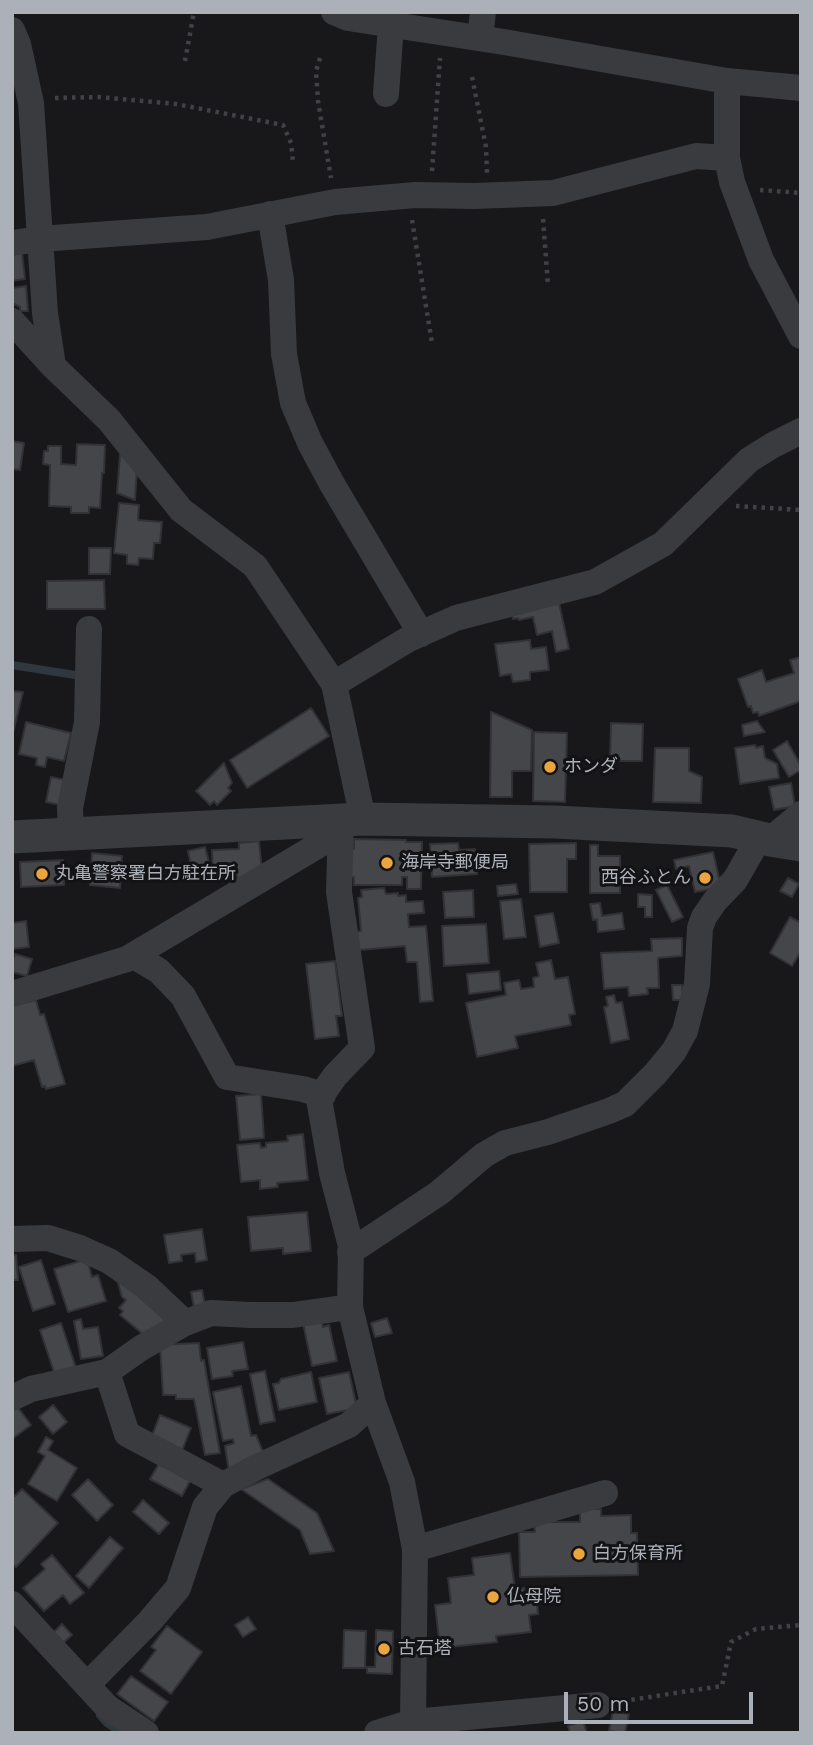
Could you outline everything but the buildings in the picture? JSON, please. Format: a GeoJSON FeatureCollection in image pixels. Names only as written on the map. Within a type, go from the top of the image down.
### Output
{"type":"FeatureCollection","features":[{"type":"Feature","properties":{"kind":"street"},"geometry":{"type":"LineString","coordinates":[[334,12],[348,18],[727,81],[801,89]]}},
{"type":"Feature","properties":{"kind":"street"},"geometry":{"type":"LineString","coordinates":[[480,38],[484,12]]}},
{"type":"Feature","properties":{"kind":"street"},"geometry":{"type":"LineString","coordinates":[[386,94],[391,25]]}},
{"type":"Feature","properties":{"kind":"street"},"geometry":{"type":"LineString","coordinates":[[12,30],[19,44],[29,98],[45,313],[53,366]]}},
{"type":"Feature","properties":{"kind":"street"},"geometry":{"type":"LineString","coordinates":[[727,81],[727,158],[734,188],[761,260],[801,336]]}},
{"type":"Feature","properties":{"kind":"street"},"geometry":{"type":"LineString","coordinates":[[12,243],[207,227],[334,202],[408,196],[487,196],[553,192],[696,156],[727,158]]}},
{"type":"Feature","properties":{"kind":"street"},"geometry":{"type":"LineString","coordinates":[[270,214],[281,280],[284,354],[293,403],[332,484],[421,634]]}},
{"type":"Feature","properties":{"kind":"street"},"geometry":{"type":"LineString","coordinates":[[12,321],[53,366],[109,420],[181,510],[254,566],[334,684],[352,820],[340,891],[362,1048],[335,1076],[319,1100],[331,1173],[351,1245],[349,1307],[373,1403],[402,1482],[415,1549],[416,1727]]}},
{"type":"Feature","properties":{"kind":"street"},"geometry":{"type":"LineString","coordinates":[[334,684],[421,634],[456,618],[595,582],[663,544],[749,460],[801,431]]}},
{"type":"Feature","properties":{"kind":"street"},"geometry":{"type":"LineString","coordinates":[[71,834],[70,808],[87,723],[89,629]]}},
{"type":"Feature","properties":{"kind":"street"},"geometry":{"type":"LineString","coordinates":[[351,1252],[439,1193],[484,1155],[505,1143],[559,1128],[625,1104],[656,1073],[674,1051],[685,1031],[697,984],[700,928],[704,917],[715,901],[801,814]]}},
{"type":"Feature","properties":{"kind":"street"},"geometry":{"type":"LineString","coordinates":[[12,994],[134,956],[327,840],[352,820]]}},
{"type":"Feature","properties":{"kind":"street"},"geometry":{"type":"LineString","coordinates":[[12,837],[352,820],[555,822],[732,831],[777,841]]}},
{"type":"Feature","properties":{"kind":"street"},"geometry":{"type":"LineString","coordinates":[[134,956],[159,971],[183,996],[227,1077],[323,1094]]}},
{"type":"Feature","properties":{"kind":"street"},"geometry":{"type":"LineString","coordinates":[[12,1239],[48,1238],[109,1261],[147,1287],[185,1323]]}},
{"type":"Feature","properties":{"kind":"street"},"geometry":{"type":"LineString","coordinates":[[12,1398],[31,1389],[107,1372],[141,1348],[185,1323],[211,1313],[293,1315],[349,1307]]}},
{"type":"Feature","properties":{"kind":"street"},"geometry":{"type":"LineString","coordinates":[[107,1372],[127,1434],[223,1485]]}},
{"type":"Feature","properties":{"kind":"street"},"geometry":{"type":"LineString","coordinates":[[87,1685],[150,1621],[178,1588],[205,1507],[223,1485],[349,1425],[373,1403]]}},
{"type":"Feature","properties":{"kind":"street"},"geometry":{"type":"LineString","coordinates":[[415,1549],[606,1493]]}},
{"type":"Feature","properties":{"kind":"street"},"geometry":{"type":"LineString","coordinates":[[12,1604],[107,1707],[146,1733]]}},
{"type":"Feature","properties":{"kind":"street"},"geometry":{"type":"LineString","coordinates":[[377,1733],[598,1705]]}},
{"type":"Feature","properties":{"kind":"path"},"geometry":{"type":"LineString","coordinates":[[185,61],[194,12]]}},
{"type":"Feature","properties":{"kind":"path"},"geometry":{"type":"LineString","coordinates":[[431,176],[442,32]]}},
{"type":"Feature","properties":{"kind":"path"},"geometry":{"type":"LineString","coordinates":[[320,58],[316,71],[318,101],[334,202]]}},
{"type":"Feature","properties":{"kind":"path"},"geometry":{"type":"LineString","coordinates":[[472,77],[486,147],[487,196]]}},
{"type":"Feature","properties":{"kind":"path"},"geometry":{"type":"LineString","coordinates":[[29,98],[98,97],[176,104],[283,125],[291,144],[293,162]]}},
{"type":"Feature","properties":{"kind":"path"},"geometry":{"type":"LineString","coordinates":[[734,188],[801,193]]}},
{"type":"Feature","properties":{"kind":"path"},"geometry":{"type":"LineString","coordinates":[[541,193],[548,285]]}},
{"type":"Feature","properties":{"kind":"path"},"geometry":{"type":"LineString","coordinates":[[408,196],[432,343]]}},
{"type":"Feature","properties":{"kind":"path"},"geometry":{"type":"LineString","coordinates":[[704,505],[801,510]]}},
{"type":"Feature","properties":{"kind":"path"},"geometry":{"type":"LineString","coordinates":[[598,1705],[722,1686],[731,1642],[756,1629],[801,1625]]}},
{"type":"Feature","properties":{"kind":"waterway"},"geometry":{"type":"LineString","coordinates":[[12,665],[75,675]]}},
{"type":"Feature","properties":{"kind":"waterway"},"geometry":{"type":"LineString","coordinates":[[100,1715],[122,1733]]}},
{"type":"Feature","properties":{"kind":"place","name":"ホンダ"},"geometry":{"type":"Point","coordinates":[550,767]}},
{"type":"Feature","properties":{"kind":"place","name":"海岸寺郵便局"},"geometry":{"type":"Point","coordinates":[387,863]}},
{"type":"Feature","properties":{"kind":"place","name":"丸亀警察署白方駐在所"},"geometry":{"type":"Point","coordinates":[42,874]}},
{"type":"Feature","properties":{"kind":"place","name":"西谷ふとん"},"geometry":{"type":"Point","coordinates":[705,878]}},
{"type":"Feature","properties":{"kind":"place","name":"白方保育所"},"geometry":{"type":"Point","coordinates":[579,1554]}},
{"type":"Feature","properties":{"kind":"place","name":"仏母院"},"geometry":{"type":"Point","coordinates":[493,1597]}},
{"type":"Feature","properties":{"kind":"place","name":"古石塔"},"geometry":{"type":"Point","coordinates":[384,1649]}}]}
